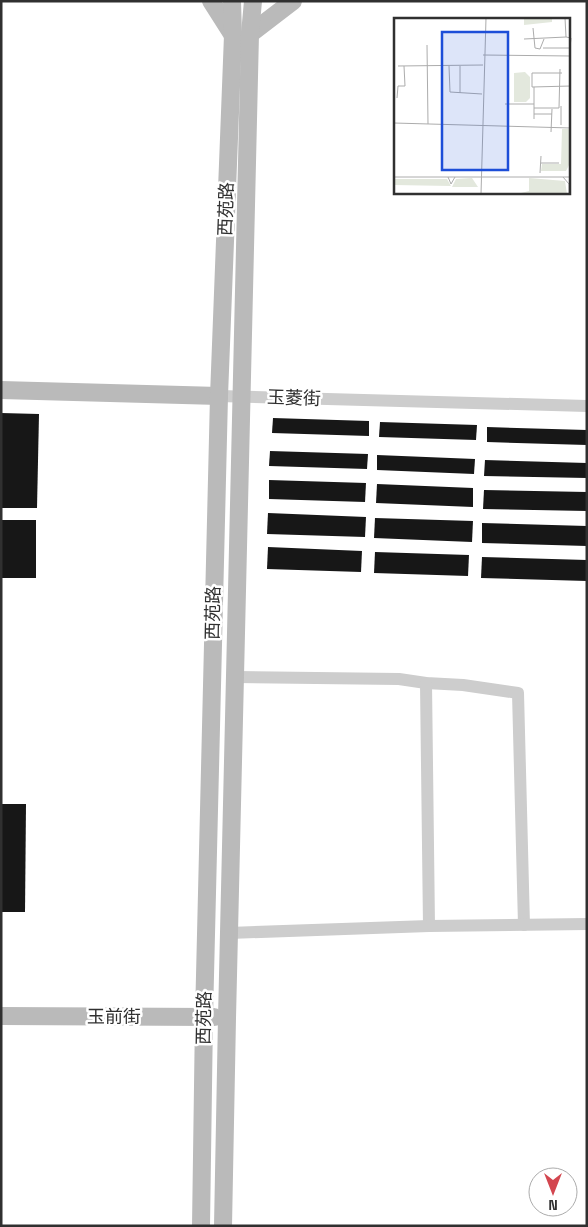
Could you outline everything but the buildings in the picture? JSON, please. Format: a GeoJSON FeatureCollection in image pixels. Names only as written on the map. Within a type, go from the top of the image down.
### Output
{"type":"FeatureCollection","features":[{"type":"Feature","properties":{"kind":"main road"},"geometry":{"type":"LineString","coordinates":[[210,1],[242,35],[293,1]]}},
{"type":"Feature","properties":{"kind":"main road","name":"西苑路"},"geometry":{"type":"LineString","coordinates":[[223,1226],[242,396],[242,35],[232,1]]}},
{"type":"Feature","properties":{"kind":"main road","name":"西苑路"},"geometry":{"type":"LineString","coordinates":[[201,1226],[204,1017],[219,396],[242,35],[253,1]]}},
{"type":"Feature","properties":{"kind":"main road","name":"玉菱街"},"geometry":{"type":"LineString","coordinates":[[1,390],[219,396]]}},
{"type":"Feature","properties":{"kind":"main road","name":"玉前街"},"geometry":{"type":"LineString","coordinates":[[1,1016],[227,1018]]}},
{"type":"Feature","properties":{"kind":"street","name":"玉菱街"},"geometry":{"type":"LineString","coordinates":[[219,396],[587,406]]}},
{"type":"Feature","properties":{"kind":"street"},"geometry":{"type":"LineString","coordinates":[[235,677],[400,679],[518,693],[524,925]]}},
{"type":"Feature","properties":{"kind":"street"},"geometry":{"type":"LineString","coordinates":[[426,683],[429,926]]}},
{"type":"Feature","properties":{"kind":"street"},"geometry":{"type":"LineString","coordinates":[[229,933],[429,926],[587,924]]}}]}
